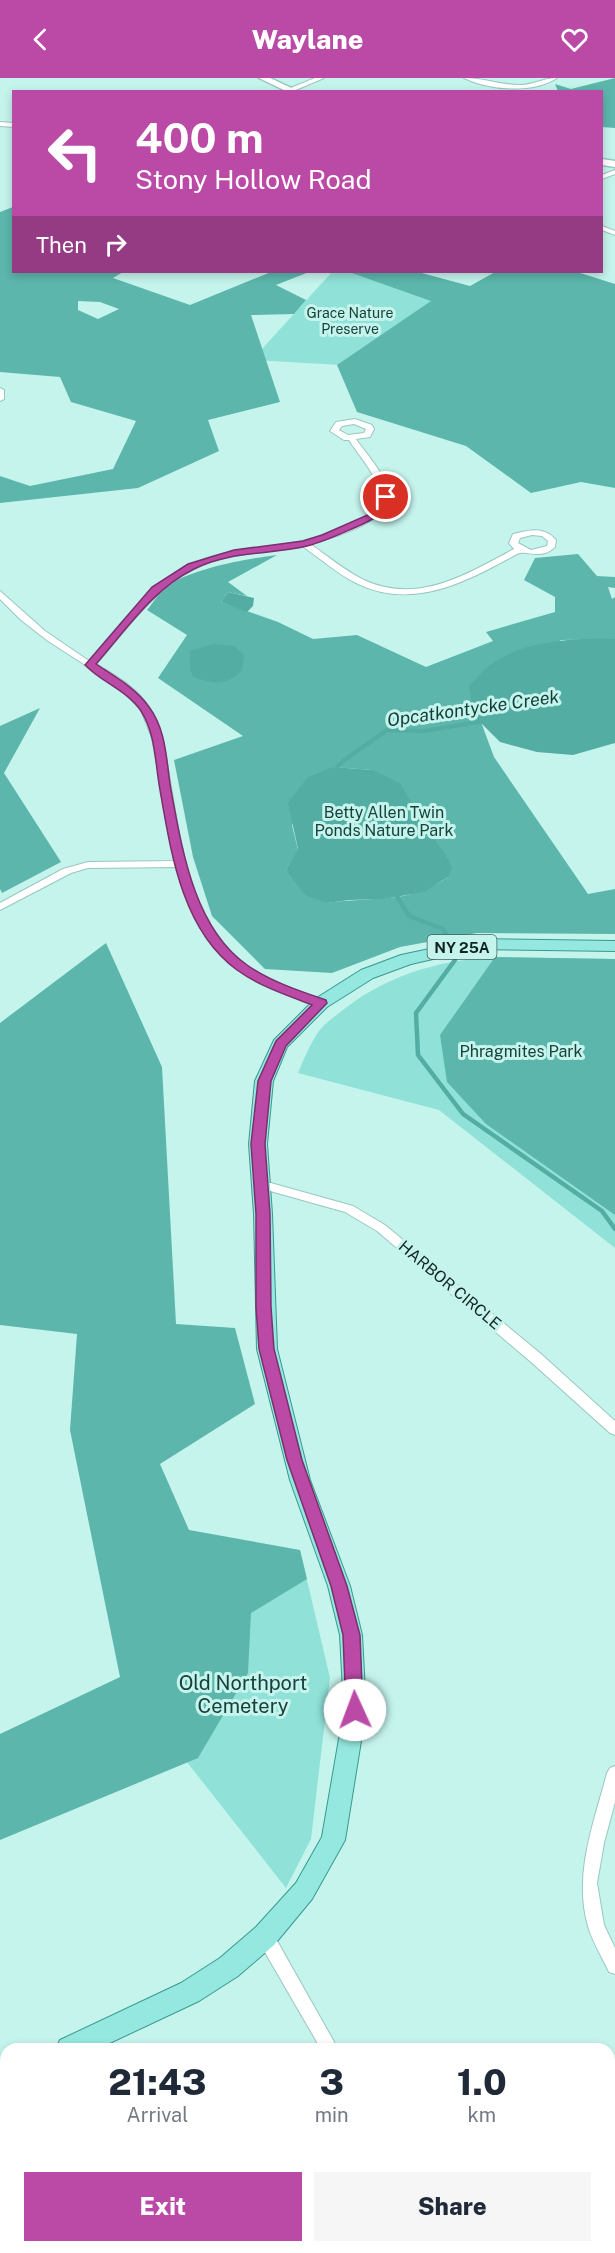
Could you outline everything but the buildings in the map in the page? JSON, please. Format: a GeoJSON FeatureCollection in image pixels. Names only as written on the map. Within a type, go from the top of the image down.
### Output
{"type":"FeatureCollection","features":[{"type":"Feature","properties":{"kind":"main road"},"geometry":{"type":"LineString","coordinates":[[263,78],[288,90]]}},
{"type":"Feature","properties":{"kind":"main road","name":"NY 25A"},"geometry":{"type":"LineString","coordinates":[[82,2043],[190,1992],[229,1967],[265,1936],[304,1891],[333,1840],[341,1802],[355,1710],[351,1635],[325,1543],[300,1480],[267,1349],[258,1144],[264,1081],[280,1044],[321,1003],[367,974],[407,959],[477,944],[615,946]]}},
{"type":"Feature","properties":{"kind":"street"},"geometry":{"type":"LineString","coordinates":[[292,90],[321,78]]}},
{"type":"Feature","properties":{"kind":"street"},"geometry":{"type":"LineString","coordinates":[[467,78],[516,88],[537,86],[554,78]]}},
{"type":"Feature","properties":{"kind":"street"},"geometry":{"type":"LineString","coordinates":[[0,390],[0,399]]}},
{"type":"Feature","properties":{"kind":"street"},"geometry":{"type":"LineString","coordinates":[[90,665],[156,589],[191,566],[234,553],[304,544],[373,516],[383,506],[386,497],[383,487],[352,439]]}},
{"type":"Feature","properties":{"kind":"street"},"geometry":{"type":"LineString","coordinates":[[304,544],[360,581],[375,587],[411,593],[451,586],[520,549]]}},
{"type":"Feature","properties":{"kind":"street"},"geometry":{"type":"LineString","coordinates":[[0,594],[32,624],[116,682],[145,708],[158,734],[166,790],[182,864],[197,913],[212,939],[242,968],[284,990],[321,1003]]}},
{"type":"Feature","properties":{"kind":"street"},"geometry":{"type":"LineString","coordinates":[[0,908],[67,871],[81,866],[182,864]]}},
{"type":"Feature","properties":{"kind":"street","name":"HARBOR CIRCLE"},"geometry":{"type":"LineString","coordinates":[[260,1184],[348,1209],[381,1228],[536,1358],[615,1429]]}},
{"type":"Feature","properties":{"kind":"street"},"geometry":{"type":"LineString","coordinates":[[615,1773],[596,1843],[589,1883],[596,1926],[615,1966]]}},
{"type":"Feature","properties":{"kind":"street"},"geometry":{"type":"LineString","coordinates":[[265,1936],[327,2043]]}},
{"type":"Feature","properties":{"kind":"green space"},"geometry":{"type":"Polygon","coordinates":[[[615,78],[615,128],[603,127],[603,90],[558,90],[555,84],[571,89],[615,78]]]}},
{"type":"Feature","properties":{"kind":"green space"},"geometry":{"type":"Polygon","coordinates":[[[12,207],[12,273],[121,273],[113,278],[190,305],[269,273],[306,273],[276,285],[306,300],[294,314],[251,315],[280,402],[208,420],[219,451],[138,488],[0,503],[0,476],[30,486],[113,469],[136,421],[71,402],[60,377],[0,372],[0,212],[12,207]],[[78,301],[78,310],[98,319],[119,309],[100,302],[78,301]]]}},
{"type":"Feature","properties":{"kind":"green space","name":"Grace Nature Preserve"},"geometry":{"type":"Polygon","coordinates":[[[331,273],[379,273],[569,346],[461,372],[252,360],[331,273]]]}},
{"type":"Feature","properties":{"kind":"green space"},"geometry":{"type":"Polygon","coordinates":[[[352,273],[422,273],[470,286],[493,273],[580,273],[615,284],[615,488],[581,482],[531,493],[466,446],[357,412],[337,365],[431,301],[352,273]]]}},
{"type":"Feature","properties":{"kind":"green space","name":"Betty Allen Twin Ponds Nature Park"},"geometry":{"type":"Polygon","coordinates":[[[578,554],[597,576],[615,577],[615,588],[608,587],[612,599],[615,597],[615,639],[561,640],[474,716],[481,722],[494,757],[588,894],[615,889],[615,934],[477,933],[400,947],[332,973],[265,969],[212,916],[193,857],[174,760],[243,736],[158,678],[187,635],[147,610],[168,585],[179,579],[221,565],[277,555],[228,582],[247,596],[228,592],[221,602],[278,622],[313,639],[357,635],[426,667],[493,641],[486,632],[555,612],[555,597],[524,580],[535,558],[578,554]],[[332,767],[292,825],[298,850],[286,870],[327,903],[404,896],[433,886],[448,877],[448,858],[437,846],[413,808],[373,770],[332,767]]]}},
{"type":"Feature","properties":{"kind":"green space"},"geometry":{"type":"Polygon","coordinates":[[[40,708],[4,773],[61,862],[2,893],[0,889],[0,726],[40,708]]]}},
{"type":"Feature","properties":{"kind":"green space"},"geometry":{"type":"Polygon","coordinates":[[[106,943],[162,1067],[176,1324],[235,1328],[255,1404],[160,1464],[189,1530],[300,1550],[307,1579],[251,1613],[248,1673],[198,1758],[0,1840],[0,1734],[120,1677],[70,1430],[77,1334],[0,1325],[0,1023],[106,943]]]}},
{"type":"Feature","properties":{"kind":"green space","name":"Phragmites Park"},"geometry":{"type":"Polygon","coordinates":[[[495,957],[615,959],[615,1248],[439,1110],[298,1073],[319,1031],[332,1018],[363,996],[398,977],[436,965],[495,957]]]}},
{"type":"Feature","properties":{"kind":"green space","name":"Phragmites Park"},"geometry":{"type":"Polygon","coordinates":[[[495,957],[615,959],[615,1215],[486,1124],[447,1082],[440,1035],[495,957]]]}},
{"type":"Feature","properties":{"kind":"green space","name":"Old Northport Cemetery"},"geometry":{"type":"Polygon","coordinates":[[[300,1550],[330,1678],[311,1839],[286,1888],[120,1677],[300,1550]]]}},
{"type":"Feature","properties":{"kind":"water"},"geometry":{"type":"Polygon","coordinates":[[[228,592],[254,598],[253,606],[247,612],[221,602],[228,592]]]}},
{"type":"Feature","properties":{"kind":"water"},"geometry":{"type":"Polygon","coordinates":[[[615,639],[615,743],[573,755],[537,752],[500,742],[474,716],[469,686],[486,668],[502,657],[549,642],[615,639]]]}},
{"type":"Feature","properties":{"kind":"water"},"geometry":{"type":"Polygon","coordinates":[[[212,644],[234,646],[244,655],[242,671],[229,680],[219,683],[193,677],[190,669],[190,651],[212,644]]]}},
{"type":"Feature","properties":{"kind":"water"},"geometry":{"type":"Polygon","coordinates":[[[332,767],[373,770],[401,784],[421,821],[448,858],[452,869],[448,877],[424,892],[384,899],[327,903],[305,895],[286,870],[298,849],[288,803],[307,778],[332,767]]]}},
{"type":"Feature","properties":{"kind":"waterway","name":"Opcatkontycke Creek"},"geometry":{"type":"LineString","coordinates":[[339,771],[337,767],[343,761],[387,730],[424,731],[485,721]]}},
{"type":"Feature","properties":{"kind":"waterway","name":"Opcatkontycke Creek"},"geometry":{"type":"LineString","coordinates":[[395,893],[409,916],[443,929],[447,935]]}},
{"type":"Feature","properties":{"kind":"waterway","name":"Opcatkontycke Creek"},"geometry":{"type":"LineString","coordinates":[[455,960],[416,1013],[418,1055],[463,1114],[602,1211],[615,1229]]}},
{"type":"Feature","properties":{"kind":"route"},"geometry":{"type":"LineString","coordinates":[[355,1710],[351,1635],[339,1586],[294,1460],[267,1349],[264,1307],[263,1214],[258,1144],[264,1081],[280,1044],[321,1003],[284,990],[242,968],[212,939],[197,913],[182,864],[166,790],[158,734],[145,708],[116,682],[90,665],[156,589],[191,566],[234,553],[304,544],[326,537],[373,516],[383,506],[386,497]]}}]}
